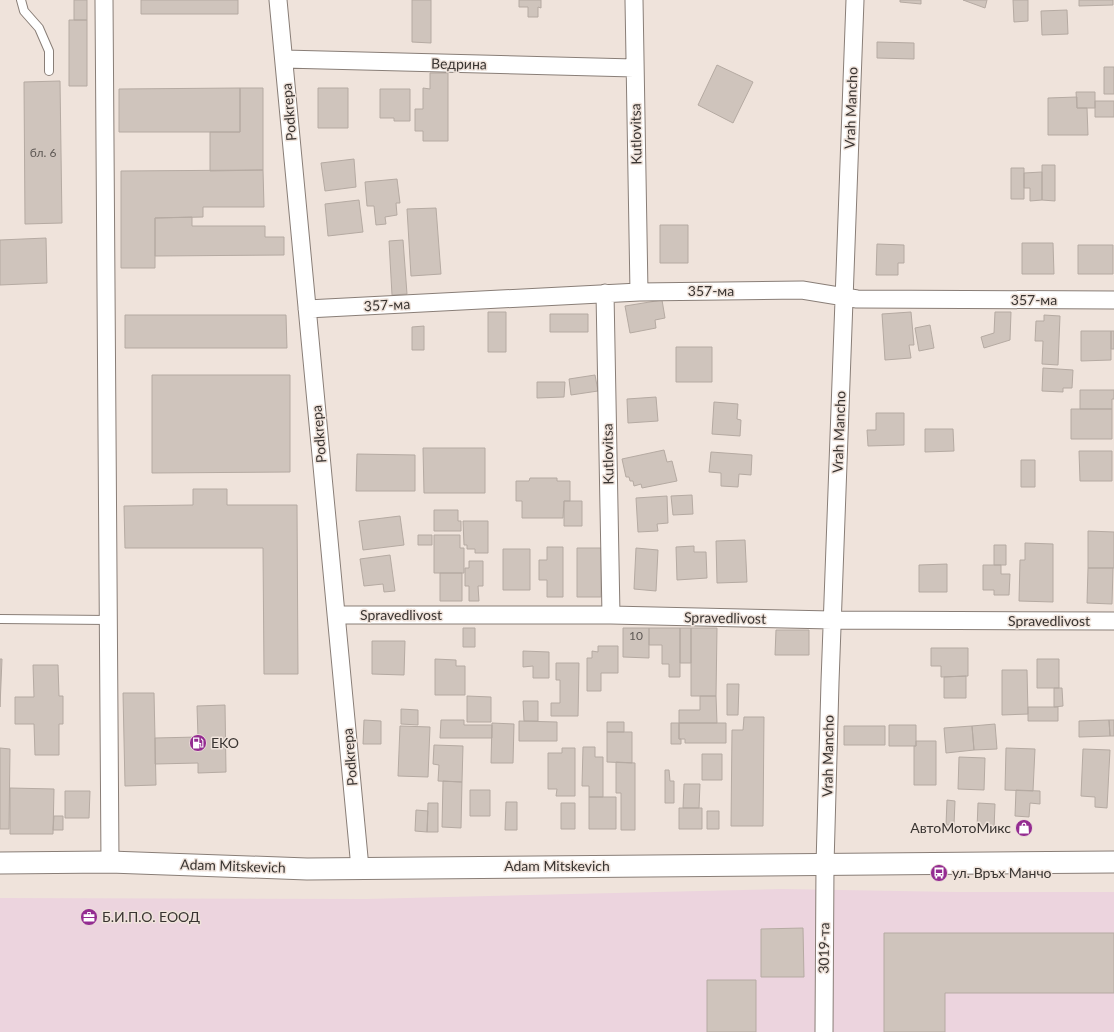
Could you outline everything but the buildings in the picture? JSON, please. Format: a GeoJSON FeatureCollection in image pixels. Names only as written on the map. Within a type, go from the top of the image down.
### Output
{"type":"FeatureCollection","features":[{"type":"Feature","properties":{"kind":"street"},"geometry":{"type":"LineString","coordinates":[[104,0],[110,862]]}},
{"type":"Feature","properties":{"kind":"street","name":"Podkrepa"},"geometry":{"type":"LineString","coordinates":[[278,0],[360,868]]}},
{"type":"Feature","properties":{"kind":"street","name":"Kutlovitsa"},"geometry":{"type":"LineString","coordinates":[[634,0],[639,292]]}},
{"type":"Feature","properties":{"kind":"street","name":"Vrah Mancho"},"geometry":{"type":"LineString","coordinates":[[825,865],[832,620],[855,0]]}},
{"type":"Feature","properties":{"kind":"street","name":"Ведрина"},"geometry":{"type":"LineString","coordinates":[[284,59],[634,68]]}},
{"type":"Feature","properties":{"kind":"street","name":"357-ма"},"geometry":{"type":"LineString","coordinates":[[307,309],[605,293],[802,290],[865,299],[1114,300]]}},
{"type":"Feature","properties":{"kind":"street","name":"Kutlovitsa"},"geometry":{"type":"LineString","coordinates":[[605,293],[611,616]]}},
{"type":"Feature","properties":{"kind":"street","name":"Spravedlivost"},"geometry":{"type":"LineString","coordinates":[[336,615],[1114,621]]}},
{"type":"Feature","properties":{"kind":"street","name":"Adam Mitskevich"},"geometry":{"type":"LineString","coordinates":[[0,863],[110,862],[299,868],[360,868],[1114,862]]}},
{"type":"Feature","properties":{"kind":"street","name":"3019-та"},"geometry":{"type":"LineString","coordinates":[[824,1032],[825,865]]}},
{"type":"Feature","properties":{"kind":"lane"},"geometry":{"type":"LineString","coordinates":[[21,0],[24,11],[39,28],[49,51],[49,71]]}},
{"type":"Feature","properties":{"kind":"lane"},"geometry":{"type":"LineString","coordinates":[[0,619],[109,620]]}},
{"type":"Feature","properties":{"kind":"shaded area"},"geometry":{"type":"Polygon","coordinates":[[[782,889],[957,892],[1114,892],[1114,1032],[0,1032],[0,898],[366,899],[782,889]]]}},
{"type":"Feature","properties":{"kind":"place","name":"EKO"},"geometry":{"type":"Point","coordinates":[198,743]}},
{"type":"Feature","properties":{"kind":"place","name":"АвтоМотоМикс"},"geometry":{"type":"Point","coordinates":[1024,828]}},
{"type":"Feature","properties":{"kind":"place","name":"ул. Връх Манчо"},"geometry":{"type":"Point","coordinates":[939,873]}},
{"type":"Feature","properties":{"kind":"place","name":"Б.И.П.О. ЕООД"},"geometry":{"type":"Point","coordinates":[89,917]}}]}
